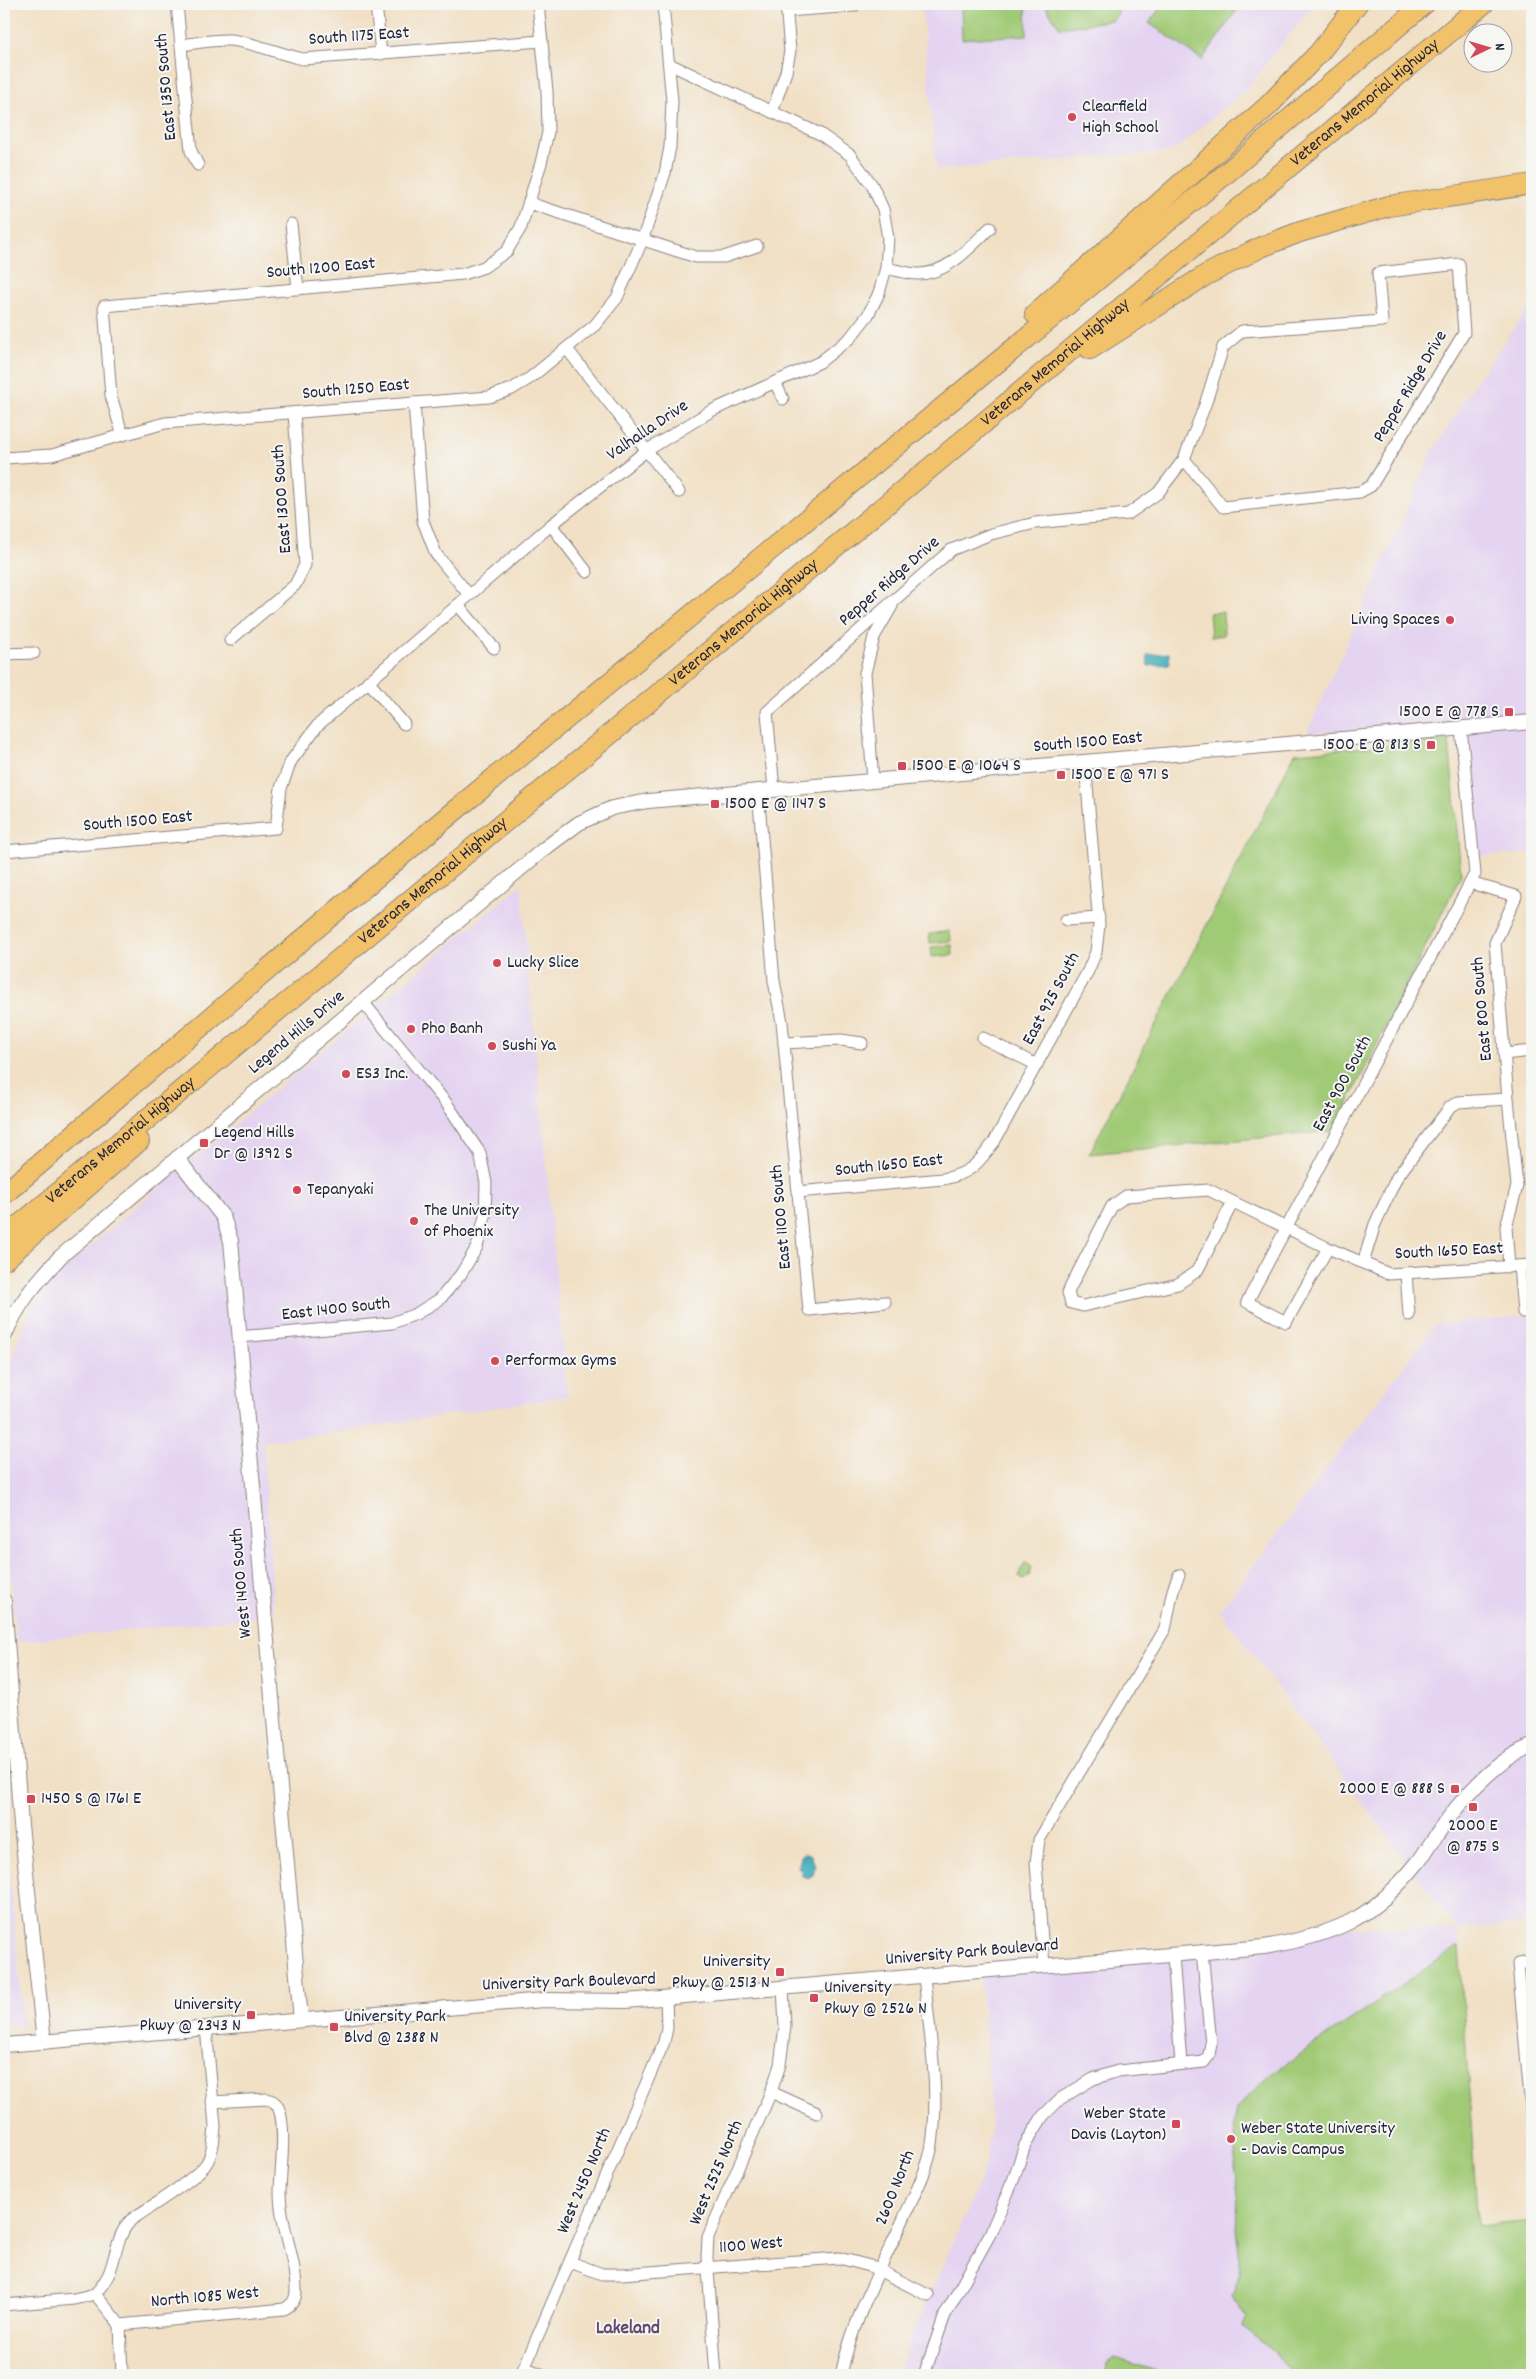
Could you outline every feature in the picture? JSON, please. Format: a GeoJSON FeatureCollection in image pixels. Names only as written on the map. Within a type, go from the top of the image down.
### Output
{"type":"FeatureCollection","features":[{"type":"Feature","properties":{"kind":"highway"},"geometry":{"type":"LineString","coordinates":[[948,402],[986,356],[1272,103],[1319,52],[1357,4]]}},
{"type":"Feature","properties":{"kind":"highway","name":"Veterans Memorial Highway"},"geometry":{"type":"LineString","coordinates":[[4,1194],[433,829],[1229,171],[1424,4]]}},
{"type":"Feature","properties":{"kind":"highway","name":"Veterans Memorial Highway"},"geometry":{"type":"LineString","coordinates":[[4,1238],[266,1018],[930,468],[1483,4]]}},
{"type":"Feature","properties":{"kind":"highway"},"geometry":{"type":"LineString","coordinates":[[930,468],[1104,339],[1189,285],[1242,256],[1300,232],[1371,210],[1417,200],[1491,192],[1532,184]]}},
{"type":"Feature","properties":{"kind":"highway"},"geometry":{"type":"LineString","coordinates":[[1491,192],[1532,194]]}},
{"type":"Feature","properties":{"kind":"highway"},"geometry":{"type":"LineString","coordinates":[[4,1260],[246,1049],[266,1018]]}},
{"type":"Feature","properties":{"kind":"highway"},"geometry":{"type":"LineString","coordinates":[[4,1181],[62,1144]]}},
{"type":"Feature","properties":{"kind":"street","name":"East 1350 South"},"geometry":{"type":"LineString","coordinates":[[177,4],[190,152],[198,165]]}},
{"type":"Feature","properties":{"kind":"street"},"geometry":{"type":"LineString","coordinates":[[376,4],[380,54]]}},
{"type":"Feature","properties":{"kind":"street","name":"South 1200 East"},"geometry":{"type":"LineString","coordinates":[[122,434],[111,396],[104,306],[463,274],[484,267],[507,251],[521,227],[548,132],[547,92],[538,4]]}},
{"type":"Feature","properties":{"kind":"street"},"geometry":{"type":"LineString","coordinates":[[642,241],[665,173],[670,147],[672,101],[663,4]]}},
{"type":"Feature","properties":{"kind":"street"},"geometry":{"type":"LineString","coordinates":[[772,112],[786,72],[790,51],[786,7],[854,6]]}},
{"type":"Feature","properties":{"kind":"street","name":"South 1175 East"},"geometry":{"type":"LineString","coordinates":[[181,45],[230,40],[253,44],[282,55],[303,59],[542,41]]}},
{"type":"Feature","properties":{"kind":"street","name":"Valhalla Drive"},"geometry":{"type":"LineString","coordinates":[[276,828],[281,788],[291,761],[318,725],[368,681],[551,525],[646,451],[711,411],[820,362],[850,338],[868,315],[879,293],[886,268],[888,238],[883,209],[872,185],[850,155],[820,134],[669,64]]}},
{"type":"Feature","properties":{"kind":"street"},"geometry":{"type":"LineString","coordinates":[[529,203],[696,257],[724,257],[757,246]]}},
{"type":"Feature","properties":{"kind":"street"},"geometry":{"type":"LineString","coordinates":[[291,224],[298,289]]}},
{"type":"Feature","properties":{"kind":"street"},"geometry":{"type":"LineString","coordinates":[[886,268],[918,274],[942,268],[958,258],[990,228]]}},
{"type":"Feature","properties":{"kind":"street","name":"South 1250 East"},"geometry":{"type":"LineString","coordinates":[[4,458],[52,455],[166,423],[489,397],[512,389],[530,378],[595,325],[618,298],[642,241]]}},
{"type":"Feature","properties":{"kind":"street","name":"Pepper Ridge Drive"},"geometry":{"type":"LineString","coordinates":[[774,790],[767,712],[952,550],[992,534],[1051,520],[1128,514],[1158,493],[1184,459],[1205,405],[1223,347],[1242,330],[1382,321],[1378,273],[1459,264],[1464,333],[1371,486],[1360,492],[1223,507],[1184,459]]}},
{"type":"Feature","properties":{"kind":"street"},"geometry":{"type":"LineString","coordinates":[[566,348],[678,492]]}},
{"type":"Feature","properties":{"kind":"street"},"geometry":{"type":"LineString","coordinates":[[775,382],[783,399]]}},
{"type":"Feature","properties":{"kind":"street"},"geometry":{"type":"LineString","coordinates":[[414,403],[423,521],[436,554],[469,594]]}},
{"type":"Feature","properties":{"kind":"street","name":"East 1300 South"},"geometry":{"type":"LineString","coordinates":[[230,640],[295,585],[305,565],[294,413]]}},
{"type":"Feature","properties":{"kind":"street"},"geometry":{"type":"LineString","coordinates":[[551,525],[587,572]]}},
{"type":"Feature","properties":{"kind":"street"},"geometry":{"type":"LineString","coordinates":[[873,781],[865,674],[874,636],[898,596]]}},
{"type":"Feature","properties":{"kind":"street"},"geometry":{"type":"LineString","coordinates":[[458,604],[494,648]]}},
{"type":"Feature","properties":{"kind":"street"},"geometry":{"type":"LineString","coordinates":[[4,654],[34,653]]}},
{"type":"Feature","properties":{"kind":"street"},"geometry":{"type":"LineString","coordinates":[[368,681],[404,724]]}},
{"type":"Feature","properties":{"kind":"street","name":"South 1500 East"},"geometry":{"type":"LineString","coordinates":[[648,801],[1532,722]]}},
{"type":"Feature","properties":{"kind":"street"},"geometry":{"type":"LineString","coordinates":[[1462,728],[1475,874],[1470,883]]}},
{"type":"Feature","properties":{"kind":"street","name":"East 925 South"},"geometry":{"type":"LineString","coordinates":[[980,1162],[994,1142],[1037,1066],[1096,952],[1098,918],[1085,762]]}},
{"type":"Feature","properties":{"kind":"street","name":"East 1100 South"},"geometry":{"type":"LineString","coordinates":[[758,791],[774,981],[784,1043],[809,1310],[885,1302]]}},
{"type":"Feature","properties":{"kind":"street","name":"Legend Hills Drive"},"geometry":{"type":"LineString","coordinates":[[4,1337],[11,1319],[28,1292],[60,1257],[544,849],[579,823],[612,808],[648,801]]}},
{"type":"Feature","properties":{"kind":"street","name":"South 1500 East"},"geometry":{"type":"LineString","coordinates":[[4,851],[276,828]]}},
{"type":"Feature","properties":{"kind":"street","name":"East 800 South"},"geometry":{"type":"LineString","coordinates":[[1470,883],[1516,896],[1495,943],[1508,1099],[1518,1186],[1506,1227],[1523,1312]]}},
{"type":"Feature","properties":{"kind":"street","name":"East 900 South"},"geometry":{"type":"LineString","coordinates":[[1328,1248],[1286,1322],[1247,1302],[1470,883]]}},
{"type":"Feature","properties":{"kind":"street"},"geometry":{"type":"LineString","coordinates":[[1066,920],[1098,918]]}},
{"type":"Feature","properties":{"kind":"street","name":"East 1400 South"},"geometry":{"type":"LineString","coordinates":[[239,1337],[392,1323],[416,1314],[440,1299],[461,1274],[477,1247],[485,1216],[486,1183],[480,1152],[447,1104],[362,1002]]}},
{"type":"Feature","properties":{"kind":"street","name":"East 925 South"},"geometry":{"type":"LineString","coordinates":[[983,1038],[1037,1066]]}},
{"type":"Feature","properties":{"kind":"street"},"geometry":{"type":"LineString","coordinates":[[784,1043],[841,1040],[862,1043]]}},
{"type":"Feature","properties":{"kind":"street"},"geometry":{"type":"LineString","coordinates":[[1504,1054],[1532,1051]]}},
{"type":"Feature","properties":{"kind":"street"},"geometry":{"type":"LineString","coordinates":[[1363,1263],[1375,1224],[1397,1177],[1450,1107],[1458,1102],[1508,1099]]}},
{"type":"Feature","properties":{"kind":"street","name":"West 1400 South"},"geometry":{"type":"LineString","coordinates":[[178,1158],[223,1216],[231,1241],[301,2020]]}},
{"type":"Feature","properties":{"kind":"street","name":"South 1650 East"},"geometry":{"type":"LineString","coordinates":[[797,1192],[943,1180],[962,1175],[980,1162]]}},
{"type":"Feature","properties":{"kind":"street","name":"South 1650 East"},"geometry":{"type":"LineString","coordinates":[[1233,1202],[1197,1271],[1178,1284],[1082,1306],[1072,1303],[1068,1292],[1112,1206],[1126,1196],[1209,1190],[1328,1248],[1389,1274],[1532,1265]]}},
{"type":"Feature","properties":{"kind":"street"},"geometry":{"type":"LineString","coordinates":[[1406,1273],[1409,1315]]}},
{"type":"Feature","properties":{"kind":"street"},"geometry":{"type":"LineString","coordinates":[[1044,1965],[1036,1863],[1039,1840],[1165,1629],[1171,1608],[1172,1590],[1179,1575]]}},
{"type":"Feature","properties":{"kind":"street"},"geometry":{"type":"LineString","coordinates":[[4,1601],[8,1720],[44,2042]]}},
{"type":"Feature","properties":{"kind":"street","name":"University Park Boulevard"},"geometry":{"type":"LineString","coordinates":[[4,2045],[544,2000],[626,2001],[666,1998],[1173,1955],[1292,1942],[1344,1927],[1377,1905],[1420,1860],[1453,1812],[1492,1772],[1508,1759],[1532,1746]]}},
{"type":"Feature","properties":{"kind":"street"},"geometry":{"type":"LineString","coordinates":[[924,2375],[945,2315],[993,2228],[1014,2178],[1025,2145],[1043,2116],[1064,2096],[1093,2078],[1118,2071],[1204,2062],[1209,2055],[1210,2043],[1202,1952]]}},
{"type":"Feature","properties":{"kind":"street"},"geometry":{"type":"LineString","coordinates":[[1173,1955],[1182,2064]]}},
{"type":"Feature","properties":{"kind":"street"},"geometry":{"type":"LineString","coordinates":[[1532,1962],[1518,1964],[1529,2042],[1532,2120]]}},
{"type":"Feature","properties":{"kind":"street","name":"2600 North"},"geometry":{"type":"LineString","coordinates":[[842,2375],[846,2354],[857,2321],[922,2178],[930,2151],[935,2102],[924,1976]]}},
{"type":"Feature","properties":{"kind":"street","name":"West 2525 North"},"geometry":{"type":"LineString","coordinates":[[716,2375],[708,2267],[708,2237],[771,2092],[780,2065],[783,2045],[783,1988]]}},
{"type":"Feature","properties":{"kind":"street","name":"West 2450 North"},"geometry":{"type":"LineString","coordinates":[[523,2371],[664,2042],[667,2028],[666,1998]]}},
{"type":"Feature","properties":{"kind":"street"},"geometry":{"type":"LineString","coordinates":[[4,2305],[74,2299],[95,2294],[110,2270],[116,2247],[131,2220],[206,2164],[214,2140],[206,2028]]}},
{"type":"Feature","properties":{"kind":"street"},"geometry":{"type":"LineString","coordinates":[[771,2092],[817,2113]]}},
{"type":"Feature","properties":{"kind":"street","name":"North 1085 West"},"geometry":{"type":"LineString","coordinates":[[120,2325],[284,2309],[292,2304],[296,2291],[293,2262],[282,2214],[280,2194],[281,2117],[275,2102],[260,2098],[212,2102]]}},
{"type":"Feature","properties":{"kind":"street","name":"1100 West"},"geometry":{"type":"LineString","coordinates":[[570,2262],[602,2274],[622,2274],[831,2258],[856,2260],[928,2295]]}},
{"type":"Feature","properties":{"kind":"street"},"geometry":{"type":"LineString","coordinates":[[95,2294],[120,2325],[122,2375]]}},
{"type":"Feature","properties":{"kind":"street"},"geometry":{"type":"LineString","coordinates":[[523,2371],[543,2375]]}},
{"type":"Feature","properties":{"kind":"shaded area","name":"Clearfield High School"},"geometry":{"type":"Polygon","coordinates":[[[922,4],[1313,4],[1251,84],[1174,151],[936,170],[922,4]]]}},
{"type":"Feature","properties":{"kind":"shaded area"},"geometry":{"type":"Polygon","coordinates":[[[1530,306],[1532,306],[1532,853],[1477,856],[1466,720],[1307,733],[1432,453],[1472,387],[1530,306]]]}},
{"type":"Feature","properties":{"kind":"shaded area"},"geometry":{"type":"Polygon","coordinates":[[[521,885],[567,1396],[319,1435],[263,1441],[274,1615],[16,1642],[4,1490],[4,1394],[12,1356],[32,1306],[62,1272],[118,1222],[521,885]]]}},
{"type":"Feature","properties":{"kind":"shaded area"},"geometry":{"type":"Polygon","coordinates":[[[6,1287],[15,1298],[4,1320],[4,1289],[6,1287]]]}},
{"type":"Feature","properties":{"kind":"shaded area","name":"Weber State University - Davis Campus"},"geometry":{"type":"Polygon","coordinates":[[[1532,1315],[1532,1922],[1458,1930],[1478,2226],[1532,2221],[1532,2375],[899,2375],[912,2333],[980,2182],[987,2153],[991,2126],[990,2097],[980,1970],[1264,1947],[1344,1927],[1457,1930],[1220,1610],[1435,1325],[1532,1315]]]}},
{"type":"Feature","properties":{"kind":"shaded area"},"geometry":{"type":"Polygon","coordinates":[[[4,1801],[23,2024],[4,2026],[4,1801]]]}},
{"type":"Feature","properties":{"kind":"green space"},"geometry":{"type":"Polygon","coordinates":[[[961,4],[1026,4],[1027,35],[962,39],[961,4]]]}},
{"type":"Feature","properties":{"kind":"green space"},"geometry":{"type":"Polygon","coordinates":[[[1046,4],[1123,5],[1113,20],[1060,28],[1047,9],[1046,4]]]}},
{"type":"Feature","properties":{"kind":"green space"},"geometry":{"type":"Polygon","coordinates":[[[1163,4],[1241,4],[1202,60],[1149,23],[1163,4]]]}},
{"type":"Feature","properties":{"kind":"green space"},"geometry":{"type":"Polygon","coordinates":[[[1223,612],[1224,635],[1211,637],[1209,613],[1223,612]]]}},
{"type":"Feature","properties":{"kind":"green space"},"geometry":{"type":"Polygon","coordinates":[[[1449,740],[1461,875],[1334,1131],[1089,1154],[1295,753],[1449,740]]]}},
{"type":"Feature","properties":{"kind":"green space"},"geometry":{"type":"Polygon","coordinates":[[[950,931],[951,941],[930,943],[929,934],[950,931]]]}},
{"type":"Feature","properties":{"kind":"green space"},"geometry":{"type":"Polygon","coordinates":[[[952,945],[953,955],[932,957],[931,947],[952,945]]]}},
{"type":"Feature","properties":{"kind":"green space"},"geometry":{"type":"Polygon","coordinates":[[[1025,1562],[1032,1567],[1029,1576],[1023,1580],[1019,1577],[1025,1562]]]}},
{"type":"Feature","properties":{"kind":"green space"},"geometry":{"type":"Polygon","coordinates":[[[1459,1946],[1478,2226],[1532,2221],[1532,2375],[1293,2375],[1272,2350],[1242,2327],[1247,2316],[1232,2297],[1241,2268],[1236,2229],[1238,2196],[1234,2168],[1236,2143],[1233,2130],[1237,2109],[1268,2076],[1459,1946]]]}},
{"type":"Feature","properties":{"kind":"green space"},"geometry":{"type":"Polygon","coordinates":[[[1115,2358],[1169,2375],[1106,2375],[1107,2363],[1115,2358]]]}},
{"type":"Feature","properties":{"kind":"water"},"geometry":{"type":"Polygon","coordinates":[[[1169,653],[1170,664],[1148,666],[1147,655],[1169,653]]]}},
{"type":"Feature","properties":{"kind":"water"},"geometry":{"type":"Polygon","coordinates":[[[805,1853],[811,1855],[815,1865],[813,1875],[808,1878],[802,1876],[801,1870],[798,1867],[800,1856],[805,1853]]]}},
{"type":"Feature","properties":{"kind":"place","name":"Clearfield High School"},"geometry":{"type":"Point","coordinates":[1072,117]}},
{"type":"Feature","properties":{"kind":"place","name":"Living Spaces"},"geometry":{"type":"Point","coordinates":[1450,620]}},
{"type":"Feature","properties":{"kind":"place","name":"1500 E @ 778 S"},"geometry":{"type":"Point","coordinates":[1509,712]}},
{"type":"Feature","properties":{"kind":"place","name":"1500 E @ 813 S"},"geometry":{"type":"Point","coordinates":[1431,745]}},
{"type":"Feature","properties":{"kind":"place","name":"1500 E @ 1064 S"},"geometry":{"type":"Point","coordinates":[902,766]}},
{"type":"Feature","properties":{"kind":"place","name":"1500 E @ 971 S"},"geometry":{"type":"Point","coordinates":[1061,775]}},
{"type":"Feature","properties":{"kind":"place","name":"1500 E @ 1147 S"},"geometry":{"type":"Point","coordinates":[715,804]}},
{"type":"Feature","properties":{"kind":"place","name":"Lucky Slice"},"geometry":{"type":"Point","coordinates":[497,963]}},
{"type":"Feature","properties":{"kind":"place","name":"Pho Banh"},"geometry":{"type":"Point","coordinates":[411,1029]}},
{"type":"Feature","properties":{"kind":"place","name":"Sushi Ya"},"geometry":{"type":"Point","coordinates":[492,1046]}},
{"type":"Feature","properties":{"kind":"place","name":"ES3 Inc."},"geometry":{"type":"Point","coordinates":[346,1074]}},
{"type":"Feature","properties":{"kind":"place","name":"Legend Hills Dr @ 1392 S"},"geometry":{"type":"Point","coordinates":[204,1143]}},
{"type":"Feature","properties":{"kind":"place","name":"Tepanyaki"},"geometry":{"type":"Point","coordinates":[297,1190]}},
{"type":"Feature","properties":{"kind":"place","name":"The University of Phoenix"},"geometry":{"type":"Point","coordinates":[414,1221]}},
{"type":"Feature","properties":{"kind":"place","name":"Performax Gyms"},"geometry":{"type":"Point","coordinates":[495,1361]}},
{"type":"Feature","properties":{"kind":"place","name":"2000 E @ 888 S"},"geometry":{"type":"Point","coordinates":[1455,1789]}},
{"type":"Feature","properties":{"kind":"place","name":"1450 S @ 1761 E"},"geometry":{"type":"Point","coordinates":[31,1799]}},
{"type":"Feature","properties":{"kind":"place","name":"2000 E @ 875 S"},"geometry":{"type":"Point","coordinates":[1473,1807]}},
{"type":"Feature","properties":{"kind":"place","name":"University Pkwy @ 2513 N"},"geometry":{"type":"Point","coordinates":[780,1972]}},
{"type":"Feature","properties":{"kind":"place","name":"University Pkwy @ 2526 N"},"geometry":{"type":"Point","coordinates":[814,1998]}},
{"type":"Feature","properties":{"kind":"place","name":"University Pkwy @ 2343 N"},"geometry":{"type":"Point","coordinates":[251,2015]}},
{"type":"Feature","properties":{"kind":"place","name":"University Park Blvd @ 2388 N"},"geometry":{"type":"Point","coordinates":[334,2027]}},
{"type":"Feature","properties":{"kind":"place","name":"Weber State Davis (Layton)"},"geometry":{"type":"Point","coordinates":[1176,2124]}},
{"type":"Feature","properties":{"kind":"place","name":"Weber State University - Davis Campus"},"geometry":{"type":"Point","coordinates":[1231,2139]}},
{"type":"Feature","properties":{"kind":"district","name":"Lakeland"},"geometry":{"type":"Point","coordinates":[628,2329]}}]}
